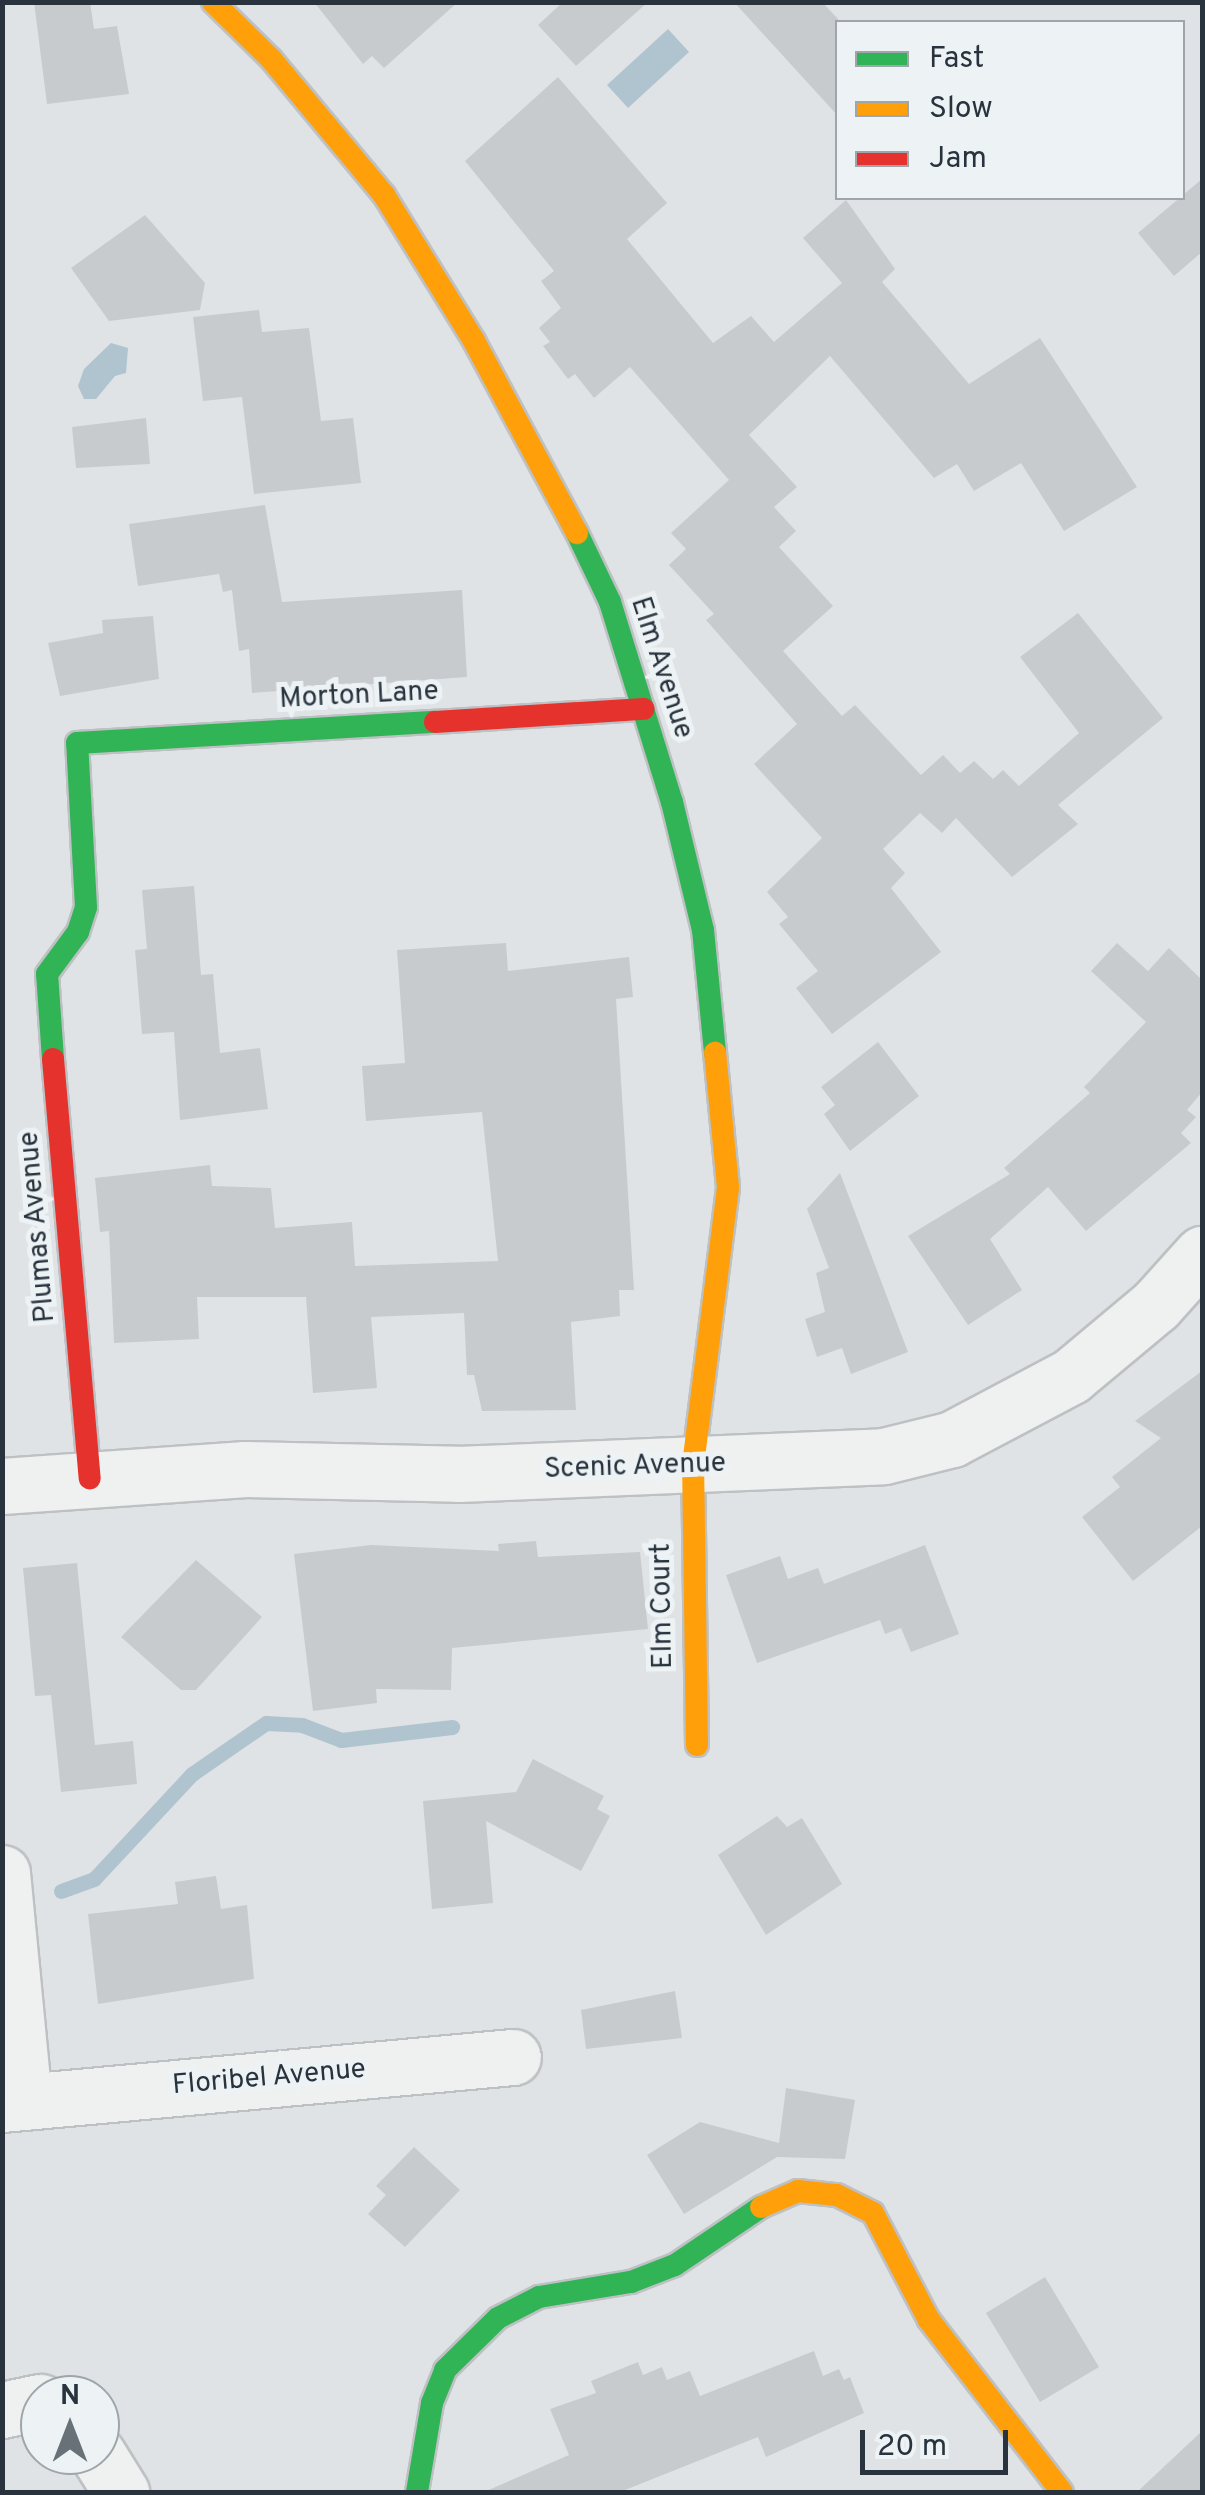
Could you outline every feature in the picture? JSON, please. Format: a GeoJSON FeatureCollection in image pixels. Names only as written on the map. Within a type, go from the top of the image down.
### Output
{"type":"FeatureCollection","features":[{"type":"Feature","properties":{"kind":"street","name":"Elm Avenue"},"geometry":{"type":"LineString","coordinates":[[213,2],[271,58],[384,195],[474,341],[552,480],[610,602],[644,709],[703,930],[726,1124],[728,1187],[693,1465]]}},
{"type":"Feature","properties":{"kind":"street","name":"Morton Lane"},"geometry":{"type":"LineString","coordinates":[[77,743],[644,709]]}},
{"type":"Feature","properties":{"kind":"street","name":"Plumas Avenue"},"geometry":{"type":"LineString","coordinates":[[77,743],[86,907],[78,932],[47,974],[47,994],[90,1478]]}},
{"type":"Feature","properties":{"kind":"street","name":"Scenic Avenue"},"geometry":{"type":"LineString","coordinates":[[2,1486],[245,1468],[458,1474],[884,1456],[952,1439],[1071,1376],[1156,1305],[1202,1254]]}},
{"type":"Feature","properties":{"kind":"street","name":"Elm Court"},"geometry":{"type":"LineString","coordinates":[[693,1465],[697,1745]]}},
{"type":"Feature","properties":{"kind":"street","name":"Floribel Avenue"},"geometry":{"type":"LineString","coordinates":[[2,1873],[13,2102],[513,2057]]}},
{"type":"Feature","properties":{"kind":"street"},"geometry":{"type":"LineString","coordinates":[[417,2492],[432,2402],[445,2370],[498,2318],[538,2297],[630,2282],[674,2265],[761,2207],[798,2191],[837,2195],[873,2213],[929,2320],[1062,2492]]}},
{"type":"Feature","properties":{"kind":"water"},"geometry":{"type":"Polygon","coordinates":[[[668,29],[689,52],[628,108],[607,85],[668,29]]]}},
{"type":"Feature","properties":{"kind":"water"},"geometry":{"type":"Polygon","coordinates":[[[111,343],[128,348],[126,373],[115,376],[96,399],[84,399],[78,386],[84,369],[111,343]]]}},
{"type":"Feature","properties":{"kind":"building"},"geometry":{"type":"Polygon","coordinates":[[[34,2],[90,2],[94,29],[117,26],[129,94],[47,104],[34,2]]]}},
{"type":"Feature","properties":{"kind":"building"},"geometry":{"type":"Polygon","coordinates":[[[314,2],[458,2],[384,68],[372,56],[363,64],[314,2]]]}},
{"type":"Feature","properties":{"kind":"building"},"geometry":{"type":"Polygon","coordinates":[[[563,2],[648,2],[576,66],[538,25],[563,2]]]}},
{"type":"Feature","properties":{"kind":"building"},"geometry":{"type":"Polygon","coordinates":[[[734,2],[822,2],[838,19],[835,113],[734,2]]]}},
{"type":"Feature","properties":{"kind":"building"},"geometry":{"type":"Polygon","coordinates":[[[558,77],[667,203],[627,239],[713,343],[751,316],[774,342],[842,283],[803,238],[846,200],[895,269],[882,282],[969,384],[1040,338],[1137,487],[1064,531],[1021,463],[974,491],[957,464],[934,478],[830,356],[749,435],[797,487],[774,507],[796,531],[779,547],[833,606],[783,651],[842,716],[855,705],[921,775],[943,755],[960,773],[974,761],[993,779],[1003,770],[1019,786],[1079,733],[1020,657],[1078,613],[1163,718],[1058,805],[1078,824],[1012,877],[956,818],[942,833],[920,813],[883,849],[905,873],[891,888],[941,952],[832,1034],[796,988],[818,971],[779,924],[788,917],[767,892],[822,838],[754,764],[797,724],[706,620],[714,614],[669,565],[686,549],[671,533],[729,480],[630,367],[594,398],[575,374],[568,379],[543,346],[550,342],[539,328],[561,308],[541,281],[554,271],[465,161],[558,77]]]}},
{"type":"Feature","properties":{"kind":"building"},"geometry":{"type":"Polygon","coordinates":[[[1202,179],[1202,252],[1174,276],[1138,233],[1177,200],[1185,200],[1185,193],[1202,179]]]}},
{"type":"Feature","properties":{"kind":"building"},"geometry":{"type":"Polygon","coordinates":[[[145,215],[205,283],[200,310],[109,321],[71,268],[145,215]]]}},
{"type":"Feature","properties":{"kind":"building"},"geometry":{"type":"Polygon","coordinates":[[[259,310],[262,332],[309,328],[321,421],[353,418],[361,483],[254,494],[242,397],[203,401],[193,317],[259,310]]]}},
{"type":"Feature","properties":{"kind":"building"},"geometry":{"type":"Polygon","coordinates":[[[146,418],[150,464],[76,468],[72,427],[146,418]]]}},
{"type":"Feature","properties":{"kind":"building"},"geometry":{"type":"Polygon","coordinates":[[[265,505],[282,602],[462,590],[467,677],[252,693],[249,649],[239,651],[232,590],[223,592],[219,574],[138,586],[129,524],[265,505]]]}},
{"type":"Feature","properties":{"kind":"building"},"geometry":{"type":"Polygon","coordinates":[[[153,616],[159,679],[60,696],[48,643],[103,633],[102,620],[153,616]]]}},
{"type":"Feature","properties":{"kind":"building"},"geometry":{"type":"Polygon","coordinates":[[[194,886],[201,975],[213,974],[220,1053],[260,1048],[268,1109],[180,1120],[174,1032],[142,1034],[135,950],[147,949],[142,890],[194,886]]]}},
{"type":"Feature","properties":{"kind":"building"},"geometry":{"type":"Polygon","coordinates":[[[506,943],[508,971],[629,957],[633,997],[616,999],[634,1290],[619,1290],[620,1316],[571,1322],[576,1410],[482,1411],[474,1375],[467,1375],[464,1313],[371,1317],[377,1388],[313,1393],[306,1297],[197,1297],[199,1339],[114,1343],[109,1231],[100,1232],[95,1178],[210,1165],[212,1186],[271,1188],[275,1228],[352,1222],[355,1266],[498,1261],[482,1112],[366,1121],[362,1066],[405,1063],[397,950],[506,943]]]}},
{"type":"Feature","properties":{"kind":"building"},"geometry":{"type":"Polygon","coordinates":[[[1117,943],[1148,971],[1169,948],[1202,980],[1202,1092],[1187,1110],[1196,1117],[1181,1133],[1191,1143],[1086,1231],[1048,1187],[990,1239],[1022,1290],[968,1325],[908,1236],[1010,1174],[1004,1168],[1090,1093],[1084,1087],[1146,1022],[1091,971],[1117,943]]]}},
{"type":"Feature","properties":{"kind":"building"},"geometry":{"type":"Polygon","coordinates":[[[878,1042],[919,1096],[850,1151],[824,1114],[835,1105],[821,1087],[878,1042]]]}},
{"type":"Feature","properties":{"kind":"building"},"geometry":{"type":"Polygon","coordinates":[[[840,1173],[908,1352],[851,1374],[842,1348],[817,1357],[805,1319],[825,1312],[816,1273],[829,1268],[807,1209],[840,1173]]]}},
{"type":"Feature","properties":{"kind":"building"},"geometry":{"type":"Polygon","coordinates":[[[1202,1371],[1202,1526],[1133,1581],[1082,1517],[1120,1487],[1112,1477],[1161,1438],[1135,1421],[1202,1371]]]}},
{"type":"Feature","properties":{"kind":"building"},"geometry":{"type":"Polygon","coordinates":[[[536,1541],[538,1557],[640,1552],[648,1629],[452,1648],[451,1690],[376,1689],[377,1703],[313,1711],[294,1554],[371,1545],[499,1551],[498,1544],[536,1541]]]}},
{"type":"Feature","properties":{"kind":"building"},"geometry":{"type":"Polygon","coordinates":[[[925,1545],[959,1634],[911,1652],[901,1628],[885,1634],[880,1620],[757,1663],[726,1575],[780,1556],[788,1579],[818,1568],[824,1584],[925,1545]]]}},
{"type":"Feature","properties":{"kind":"building"},"geometry":{"type":"Polygon","coordinates":[[[196,1560],[262,1617],[196,1690],[181,1690],[121,1637],[196,1560]]]}},
{"type":"Feature","properties":{"kind":"building"},"geometry":{"type":"Polygon","coordinates":[[[77,1563],[95,1745],[133,1741],[137,1784],[61,1792],[51,1695],[35,1696],[23,1568],[77,1563]]]}},
{"type":"Feature","properties":{"kind":"building"},"geometry":{"type":"Polygon","coordinates":[[[533,1759],[604,1796],[597,1809],[610,1816],[581,1871],[486,1821],[493,1903],[432,1909],[423,1801],[516,1792],[533,1759]]]}},
{"type":"Feature","properties":{"kind":"building"},"geometry":{"type":"Polygon","coordinates":[[[777,1816],[787,1827],[802,1818],[842,1884],[766,1935],[718,1855],[777,1816]]]}},
{"type":"Feature","properties":{"kind":"building"},"geometry":{"type":"Polygon","coordinates":[[[216,1876],[221,1909],[247,1905],[254,1979],[98,2004],[88,1914],[178,1904],[175,1882],[216,1876]]]}},
{"type":"Feature","properties":{"kind":"building"},"geometry":{"type":"Polygon","coordinates":[[[675,1991],[682,2038],[586,2049],[581,2010],[675,1991]]]}},
{"type":"Feature","properties":{"kind":"building"},"geometry":{"type":"Polygon","coordinates":[[[786,2088],[855,2100],[845,2159],[777,2157],[684,2214],[647,2155],[700,2122],[779,2143],[786,2088]]]}},
{"type":"Feature","properties":{"kind":"building"},"geometry":{"type":"Polygon","coordinates":[[[414,2147],[460,2190],[405,2247],[368,2214],[386,2195],[376,2186],[414,2147]]]}},
{"type":"Feature","properties":{"kind":"building"},"geometry":{"type":"Polygon","coordinates":[[[1045,2277],[1099,2367],[1040,2402],[986,2313],[1045,2277]]]}},
{"type":"Feature","properties":{"kind":"building"},"geometry":{"type":"Polygon","coordinates":[[[814,2351],[823,2376],[839,2369],[844,2380],[850,2377],[864,2413],[766,2457],[758,2437],[620,2492],[484,2492],[569,2455],[550,2409],[596,2393],[591,2381],[638,2362],[643,2375],[662,2367],[667,2380],[690,2371],[700,2396],[814,2351]]]}},
{"type":"Feature","properties":{"kind":"building"},"geometry":{"type":"Polygon","coordinates":[[[1202,2431],[1202,2492],[1137,2492],[1202,2431]]]}},
{"type":"Feature","properties":{"kind":"waterway"},"geometry":{"type":"LineString","coordinates":[[61,1891],[94,1879],[192,1774],[266,1723],[302,1725],[341,1740],[452,1727]]}},
{"type":"Feature","properties":{"kind":"traffic: fast"},"geometry":{"type":"LineString","coordinates":[[577,533],[610,602],[672,802],[703,930],[715,1053]]}},
{"type":"Feature","properties":{"kind":"traffic: fast"},"geometry":{"type":"LineString","coordinates":[[53,1059],[47,974],[78,932],[86,907],[77,743],[435,722]]}},
{"type":"Feature","properties":{"kind":"traffic: fast"},"geometry":{"type":"LineString","coordinates":[[417,2492],[432,2403],[445,2370],[498,2318],[539,2297],[631,2282],[675,2265],[761,2207]]}},
{"type":"Feature","properties":{"kind":"traffic: slow"},"geometry":{"type":"LineString","coordinates":[[213,2],[271,59],[384,195],[474,341],[577,533]]}},
{"type":"Feature","properties":{"kind":"traffic: slow"},"geometry":{"type":"LineString","coordinates":[[697,1745],[693,1465],[728,1187],[715,1053]]}},
{"type":"Feature","properties":{"kind":"traffic: slow"},"geometry":{"type":"LineString","coordinates":[[761,2207],[798,2191],[837,2195],[873,2213],[929,2320],[1062,2492]]}},
{"type":"Feature","properties":{"kind":"traffic: jam"},"geometry":{"type":"LineString","coordinates":[[435,722],[644,709]]}},
{"type":"Feature","properties":{"kind":"traffic: jam"},"geometry":{"type":"LineString","coordinates":[[53,1059],[90,1478]]}}]}
